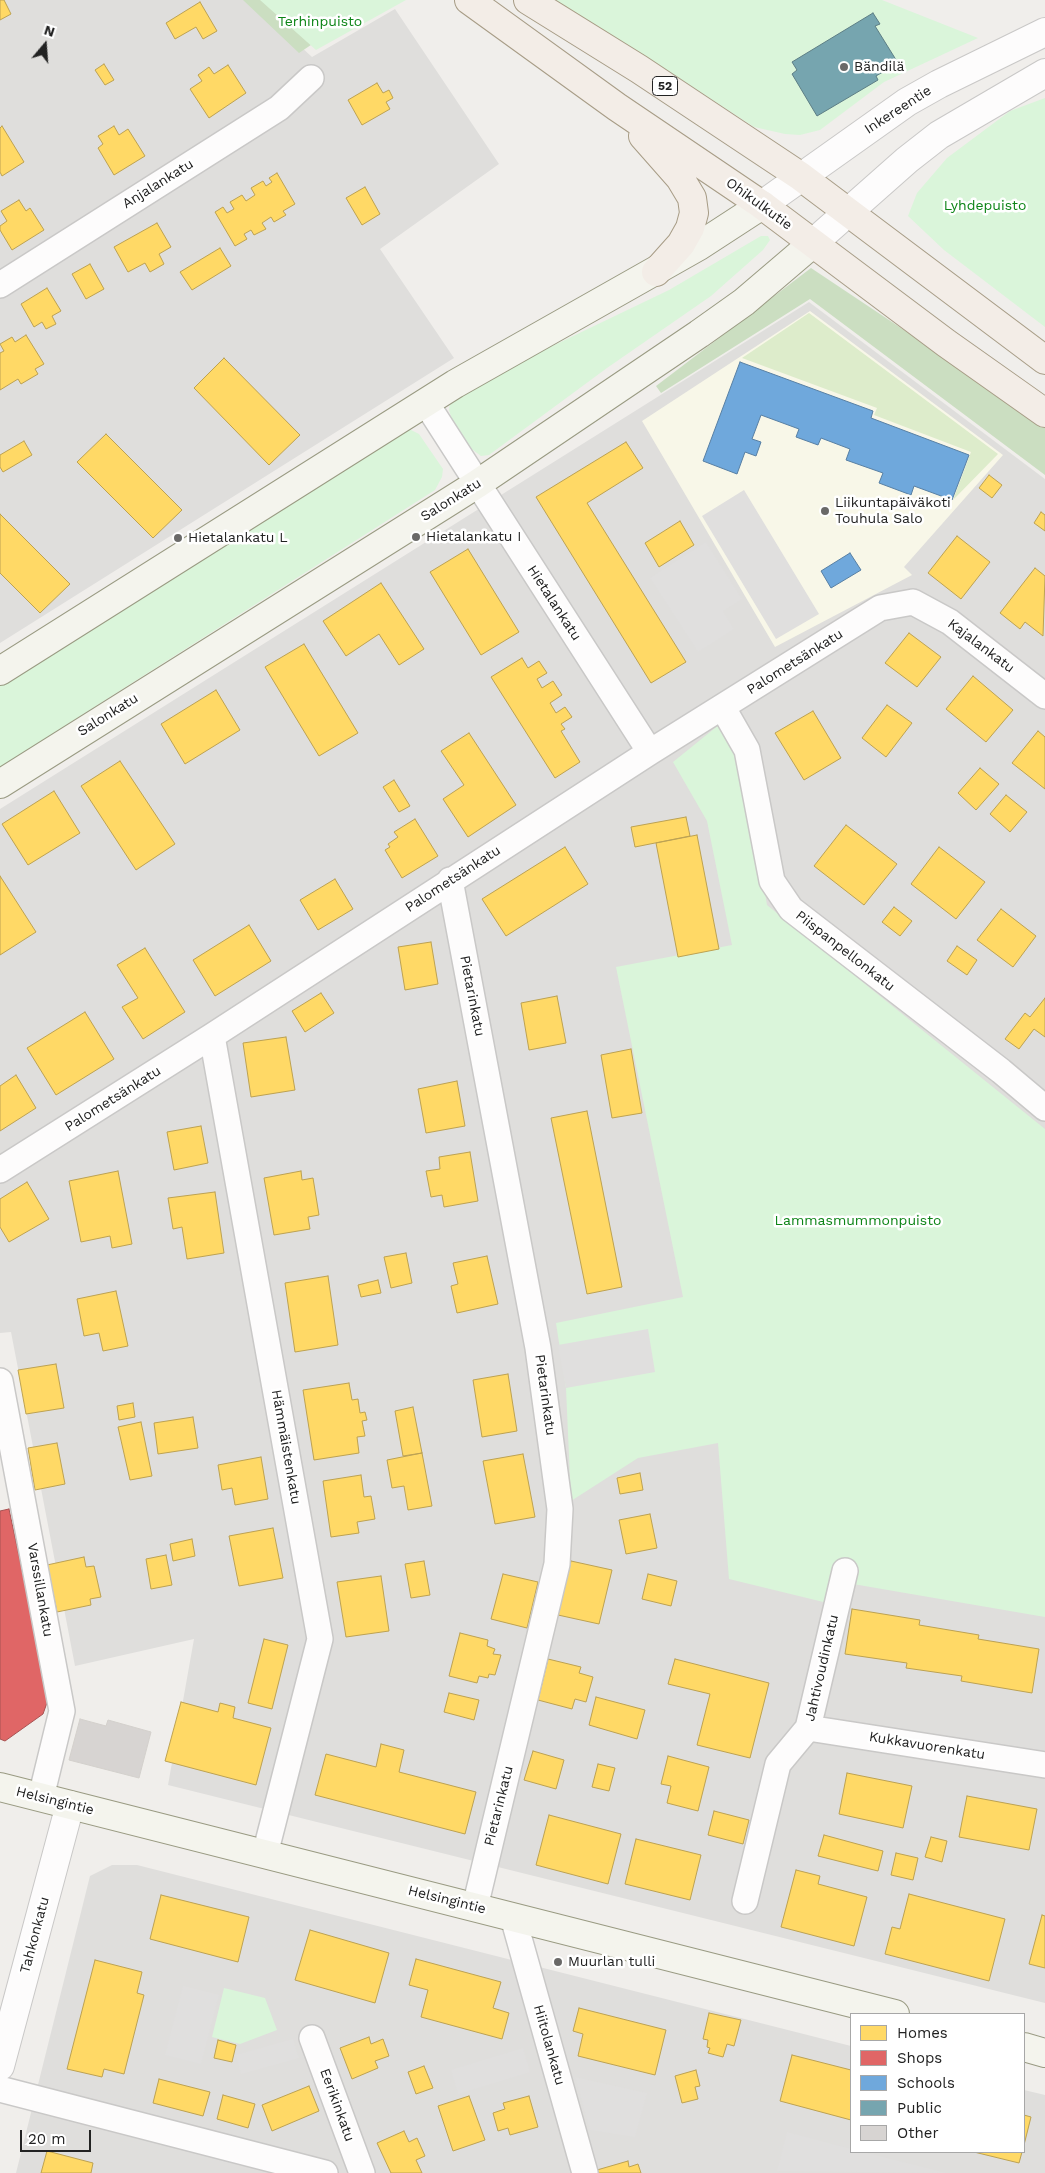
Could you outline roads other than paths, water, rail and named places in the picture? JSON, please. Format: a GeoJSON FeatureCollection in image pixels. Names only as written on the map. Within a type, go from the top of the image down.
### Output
{"type":"FeatureCollection","features":[{"type":"Feature","properties":{"kind":"main road","name":"Ohikulkutie"},"geometry":{"type":"LineString","coordinates":[[469,0],[618,107],[762,205],[946,344],[1045,413]]}},
{"type":"Feature","properties":{"kind":"main road","name":"52"},"geometry":{"type":"LineString","coordinates":[[528,0],[639,69],[800,176],[1045,360]]}},
{"type":"Feature","properties":{"kind":"main road"},"geometry":{"type":"LineString","coordinates":[[618,107],[680,178],[692,198],[694,213],[690,228],[681,244],[656,272]]}},
{"type":"Feature","properties":{"kind":"main road"},"geometry":{"type":"LineString","coordinates":[[0,671],[455,384],[656,272],[723,232],[762,205]]}},
{"type":"Feature","properties":{"kind":"main road","name":"Salonkatu"},"geometry":{"type":"LineString","coordinates":[[0,784],[478,484],[700,334],[744,302],[812,244]]}},
{"type":"Feature","properties":{"kind":"main road","name":"Helsingintie"},"geometry":{"type":"LineString","coordinates":[[0,1787],[891,2013]]}},
{"type":"Feature","properties":{"kind":"main road"},"geometry":{"type":"LineString","coordinates":[[1025,2047],[1045,2053]]}},
{"type":"Feature","properties":{"kind":"street","name":"Inkereentie"},"geometry":{"type":"LineString","coordinates":[[762,205],[800,176],[907,102],[939,84],[1045,32]]}},
{"type":"Feature","properties":{"kind":"street"},"geometry":{"type":"LineString","coordinates":[[812,244],[907,160],[939,135],[1045,73]]}},
{"type":"Feature","properties":{"kind":"street","name":"Anjalankatu"},"geometry":{"type":"LineString","coordinates":[[0,285],[279,108],[311,78]]}},
{"type":"Feature","properties":{"kind":"street","name":"Hietalankatu"},"geometry":{"type":"LineString","coordinates":[[426,404],[650,752]]}},
{"type":"Feature","properties":{"kind":"street","name":"Palometsänkatu"},"geometry":{"type":"LineString","coordinates":[[0,1170],[212,1036],[650,752],[880,608],[913,602]]}},
{"type":"Feature","properties":{"kind":"street","name":"Kajalankatu"},"geometry":{"type":"LineString","coordinates":[[913,602],[950,622],[1045,696]]}},
{"type":"Feature","properties":{"kind":"street","name":"Piispanpellonkatu"},"geometry":{"type":"LineString","coordinates":[[723,708],[748,750],[772,881],[791,909],[1001,1071],[1045,1108]]}},
{"type":"Feature","properties":{"kind":"street","name":"Pietarinkatu"},"geometry":{"type":"LineString","coordinates":[[450,880],[538,1348],[560,1509],[557,1564],[475,1907]]}},
{"type":"Feature","properties":{"kind":"street","name":"Hämmäistenkatu"},"geometry":{"type":"LineString","coordinates":[[212,1036],[320,1639],[265,1854]]}},
{"type":"Feature","properties":{"kind":"street","name":"Varssillankatu"},"geometry":{"type":"LineString","coordinates":[[0,1381],[6,1442],[62,1711],[41,1797]]}},
{"type":"Feature","properties":{"kind":"street","name":"Jahtivoudinkatu"},"geometry":{"type":"LineString","coordinates":[[745,1901],[778,1764],[808,1728],[845,1571]]}},
{"type":"Feature","properties":{"kind":"street","name":"Kukkavuorenkatu"},"geometry":{"type":"LineString","coordinates":[[808,1728],[1045,1765]]}},
{"type":"Feature","properties":{"kind":"street","name":"Tahkonkatu"},"geometry":{"type":"LineString","coordinates":[[0,2066],[70,1805]]}},
{"type":"Feature","properties":{"kind":"street","name":"Hiitolankatu"},"geometry":{"type":"LineString","coordinates":[[512,1917],[585,2173]]}},
{"type":"Feature","properties":{"kind":"street","name":"Eerikinkatu"},"geometry":{"type":"LineString","coordinates":[[312,2038],[362,2173]]}},
{"type":"Feature","properties":{"kind":"street"},"geometry":{"type":"LineString","coordinates":[[0,2089],[325,2173]]}},
{"type":"Feature","properties":{"kind":"place","name":"Bändilä"},"geometry":{"type":"Point","coordinates":[844,67]}},
{"type":"Feature","properties":{"kind":"place","name":"Liikuntapäiväkoti Touhula Salo"},"geometry":{"type":"Point","coordinates":[825,511]}},
{"type":"Feature","properties":{"kind":"place","name":"Hietalankatu I"},"geometry":{"type":"Point","coordinates":[416,537]}},
{"type":"Feature","properties":{"kind":"place","name":"Hietalankatu L"},"geometry":{"type":"Point","coordinates":[178,538]}},
{"type":"Feature","properties":{"kind":"place","name":"Muurlan tulli"},"geometry":{"type":"Point","coordinates":[558,1962]}},
{"type":"Feature","properties":{"kind":"park label","name":"Terhinpuisto"},"geometry":{"type":"Point","coordinates":[320,22]}},
{"type":"Feature","properties":{"kind":"park label","name":"Lyhdepuisto"},"geometry":{"type":"Point","coordinates":[985,206]}},
{"type":"Feature","properties":{"kind":"park label","name":"Lammasmummonpuisto"},"geometry":{"type":"Point","coordinates":[858,1221]}}]}
